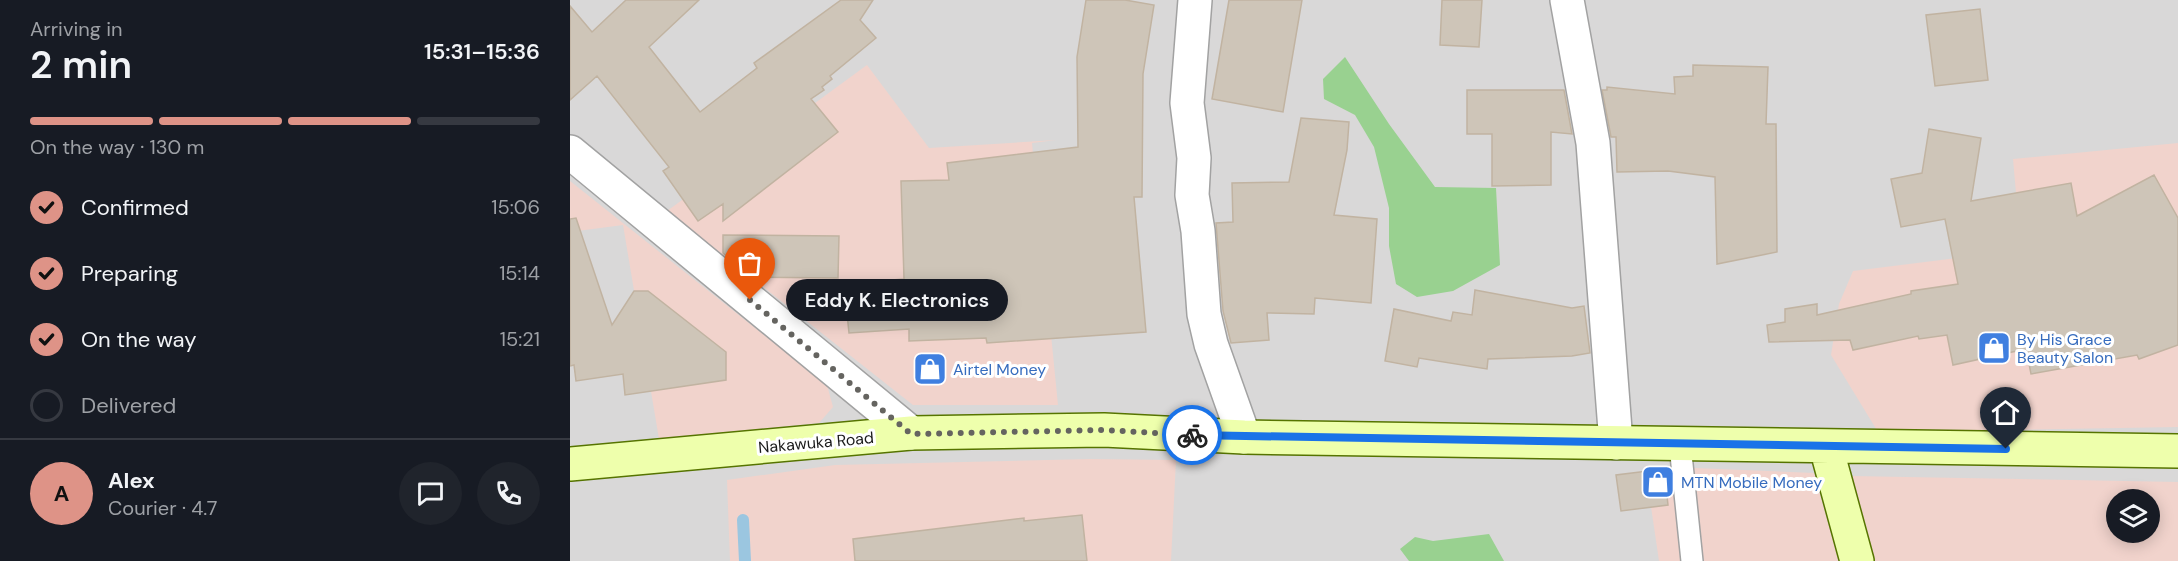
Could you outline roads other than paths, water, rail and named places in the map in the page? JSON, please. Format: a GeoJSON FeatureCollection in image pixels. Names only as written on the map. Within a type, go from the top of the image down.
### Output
{"type":"FeatureCollection","features":[{"type":"Feature","properties":{"kind":"main road","name":"Nakawuka Road"},"geometry":{"type":"LineString","coordinates":[[570,464],[911,434],[1104,430],[1245,437],[2178,452]]}},
{"type":"Feature","properties":{"kind":"main road"},"geometry":{"type":"LineString","coordinates":[[1826,447],[1857,561]]}},
{"type":"Feature","properties":{"kind":"street"},"geometry":{"type":"LineString","coordinates":[[1195,0],[1187,103],[1194,158],[1192,195],[1198,231],[1204,315],[1210,344],[1245,437]]}},
{"type":"Feature","properties":{"kind":"street"},"geometry":{"type":"LineString","coordinates":[[1567,0],[1593,143],[1616,443]]}},
{"type":"Feature","properties":{"kind":"street"},"geometry":{"type":"LineString","coordinates":[[570,152],[911,434]]}},
{"type":"Feature","properties":{"kind":"lane"},"geometry":{"type":"LineString","coordinates":[[1680,445],[1692,561]]}},
{"type":"Feature","properties":{"kind":"waterway"},"geometry":{"type":"LineString","coordinates":[[743,520],[745,561]]}},
{"type":"Feature","properties":{"kind":"place","name":"Eddy K. Electronics"},"geometry":{"type":"Point","coordinates":[750,300]}},
{"type":"Feature","properties":{"kind":"place","name":"By His Grace Beauty Salon"},"geometry":{"type":"Point","coordinates":[1994,348]}},
{"type":"Feature","properties":{"kind":"place","name":"Airtel Money"},"geometry":{"type":"Point","coordinates":[930,369]}},
{"type":"Feature","properties":{"kind":"place","name":"MTN Mobile Money"},"geometry":{"type":"Point","coordinates":[1658,482]}}]}
